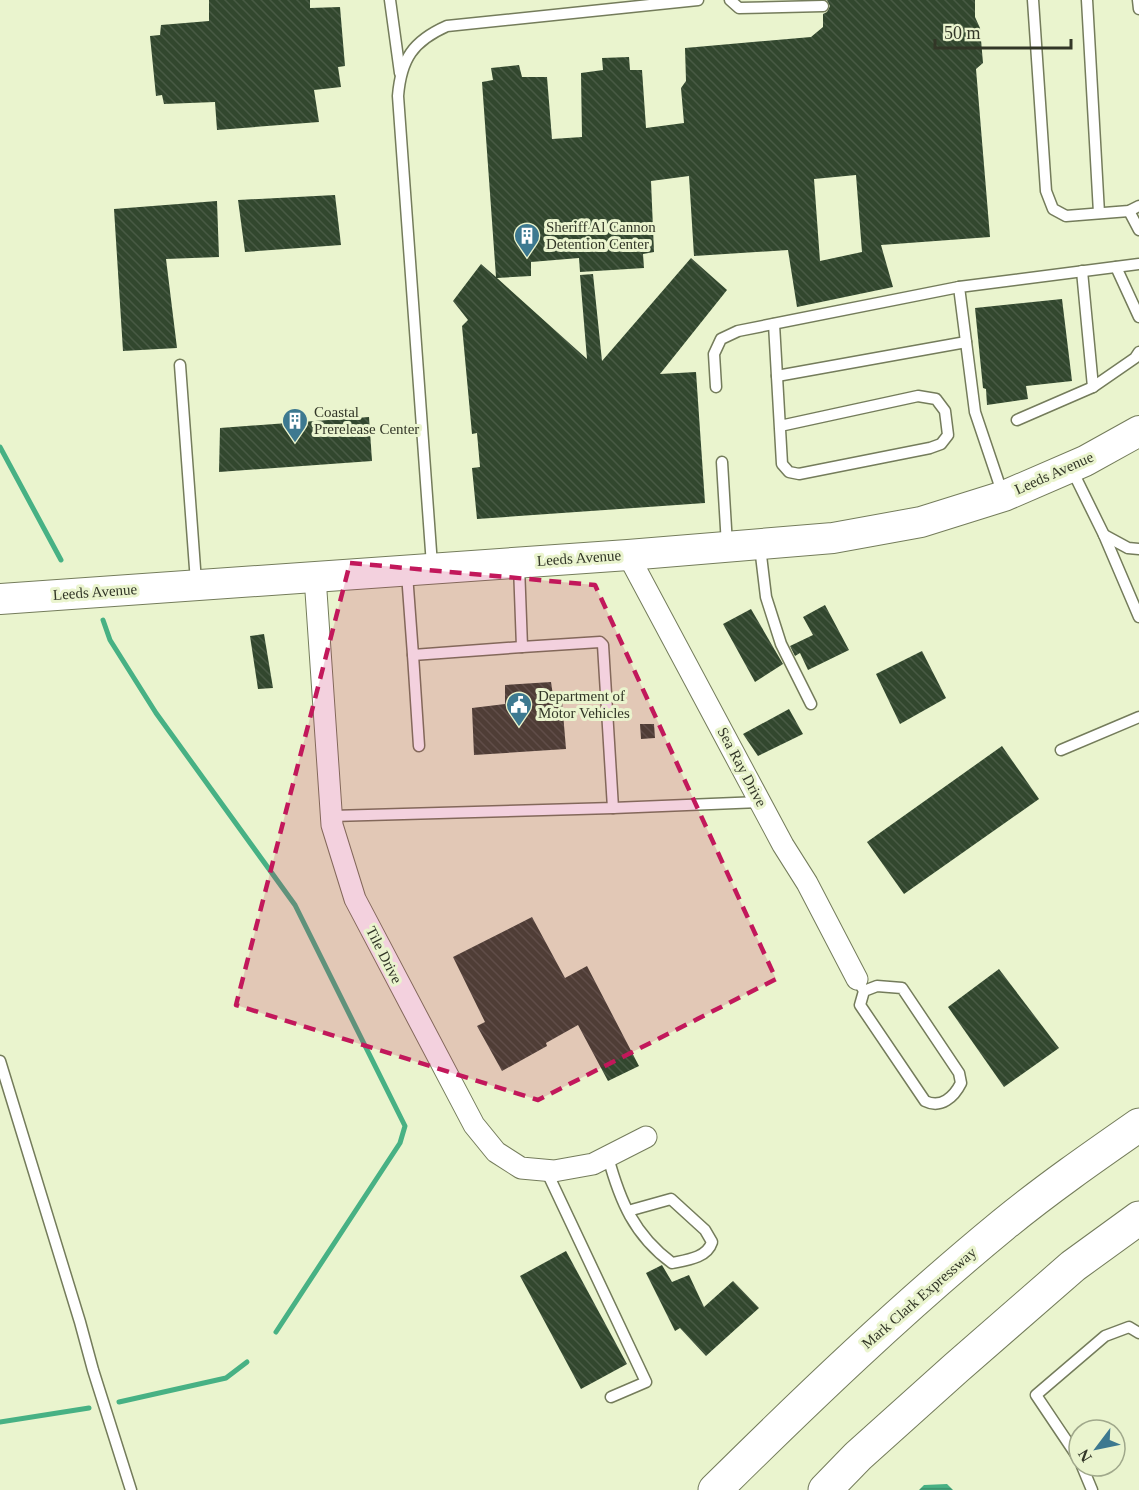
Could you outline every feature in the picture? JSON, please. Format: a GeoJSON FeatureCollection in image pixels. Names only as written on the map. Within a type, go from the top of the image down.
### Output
{"type":"FeatureCollection","features":[{"type":"Feature","properties":{"kind":"highway","name":"Mark Clark Expressway"},"geometry":{"type":"LineString","coordinates":[[715,1490],[797,1409],[916,1300],[1013,1217],[1139,1125]]}},
{"type":"Feature","properties":{"kind":"highway"},"geometry":{"type":"LineString","coordinates":[[825,1490],[858,1456],[1073,1266],[1139,1218]]}},
{"type":"Feature","properties":{"kind":"street","name":"Leeds Avenue"},"geometry":{"type":"LineString","coordinates":[[0,599],[519,563],[834,538],[921,522],[1004,496],[1070,467],[1139,431]]}},
{"type":"Feature","properties":{"kind":"street","name":"Sea Ray Drive"},"geometry":{"type":"LineString","coordinates":[[628,555],[783,845],[807,883],[861,985]]}},
{"type":"Feature","properties":{"kind":"street","name":"Tile Drive"},"geometry":{"type":"LineString","coordinates":[[315,577],[332,825],[355,899],[474,1125],[496,1152],[521,1168],[554,1171],[593,1164],[646,1137]]}},
{"type":"Feature","properties":{"kind":"lane"},"geometry":{"type":"LineString","coordinates":[[390,0],[400,73],[398,96],[420,570],[412,655],[419,746]]}},
{"type":"Feature","properties":{"kind":"lane"},"geometry":{"type":"LineString","coordinates":[[400,73],[412,51],[427,35],[447,26],[698,0]]}},
{"type":"Feature","properties":{"kind":"lane"},"geometry":{"type":"LineString","coordinates":[[730,0],[739,8],[823,6]]}},
{"type":"Feature","properties":{"kind":"lane"},"geometry":{"type":"LineString","coordinates":[[1033,0],[1046,191],[1053,209],[1066,216],[1134,208],[1139,230]]}},
{"type":"Feature","properties":{"kind":"lane"},"geometry":{"type":"LineString","coordinates":[[1087,0],[1099,213]]}},
{"type":"Feature","properties":{"kind":"lane"},"geometry":{"type":"LineString","coordinates":[[1138,0],[1139,9]]}},
{"type":"Feature","properties":{"kind":"lane"},"geometry":{"type":"LineString","coordinates":[[716,387],[714,354],[721,339],[738,331],[959,287],[1139,264]]}},
{"type":"Feature","properties":{"kind":"lane"},"geometry":{"type":"LineString","coordinates":[[1116,267],[1139,317]]}},
{"type":"Feature","properties":{"kind":"lane"},"geometry":{"type":"LineString","coordinates":[[1082,271],[1093,387]]}},
{"type":"Feature","properties":{"kind":"lane"},"geometry":{"type":"LineString","coordinates":[[959,287],[975,412],[1004,496]]}},
{"type":"Feature","properties":{"kind":"lane"},"geometry":{"type":"LineString","coordinates":[[774,324],[782,464],[789,472],[799,474],[930,448],[941,444],[948,435],[945,411],[936,399],[918,396],[780,426]]}},
{"type":"Feature","properties":{"kind":"lane"},"geometry":{"type":"LineString","coordinates":[[777,376],[966,342]]}},
{"type":"Feature","properties":{"kind":"lane"},"geometry":{"type":"LineString","coordinates":[[1017,420],[1093,387],[1135,358],[1139,352]]}},
{"type":"Feature","properties":{"kind":"lane"},"geometry":{"type":"LineString","coordinates":[[180,365],[197,585]]}},
{"type":"Feature","properties":{"kind":"lane"},"geometry":{"type":"LineString","coordinates":[[722,462],[727,546]]}},
{"type":"Feature","properties":{"kind":"lane"},"geometry":{"type":"LineString","coordinates":[[1070,467],[1104,535],[1139,617]]}},
{"type":"Feature","properties":{"kind":"lane"},"geometry":{"type":"LineString","coordinates":[[1104,535],[1128,548],[1139,549]]}},
{"type":"Feature","properties":{"kind":"lane"},"geometry":{"type":"LineString","coordinates":[[760,544],[765,597],[781,644],[811,704]]}},
{"type":"Feature","properties":{"kind":"lane"},"geometry":{"type":"LineString","coordinates":[[519,563],[522,647]]}},
{"type":"Feature","properties":{"kind":"lane"},"geometry":{"type":"LineString","coordinates":[[412,655],[600,642],[603,645],[613,808]]}},
{"type":"Feature","properties":{"kind":"lane"},"geometry":{"type":"LineString","coordinates":[[1061,750],[1139,717]]}},
{"type":"Feature","properties":{"kind":"lane"},"geometry":{"type":"LineString","coordinates":[[332,816],[760,802]]}},
{"type":"Feature","properties":{"kind":"lane"},"geometry":{"type":"LineString","coordinates":[[861,985],[903,988],[959,1073],[961,1083],[957,1091],[939,1104],[933,1105],[925,1101],[860,1005],[861,985]]}},
{"type":"Feature","properties":{"kind":"lane"},"geometry":{"type":"LineString","coordinates":[[0,1061],[131,1490]]}},
{"type":"Feature","properties":{"kind":"lane"},"geometry":{"type":"LineString","coordinates":[[608,1156],[616,1186],[628,1212],[640,1234],[658,1253],[672,1263],[703,1254],[710,1249],[712,1242],[705,1230],[671,1199],[628,1212]]}},
{"type":"Feature","properties":{"kind":"lane"},"geometry":{"type":"LineString","coordinates":[[546,1170],[646,1382],[611,1397]]}},
{"type":"Feature","properties":{"kind":"lane"},"geometry":{"type":"LineString","coordinates":[[1067,1441],[1036,1395],[1105,1336],[1129,1327],[1139,1333]]}},
{"type":"Feature","properties":{"kind":"highlighted area"},"geometry":{"type":"Polygon","coordinates":[[[350,563],[595,585],[776,979],[538,1100],[236,1005],[350,563]]]}},
{"type":"Feature","properties":{"kind":"shaded area"},"geometry":{"type":"Polygon","coordinates":[[[947,1484],[953,1490],[919,1490],[924,1485],[947,1484]]]}},
{"type":"Feature","properties":{"kind":"building"},"geometry":{"type":"Polygon","coordinates":[[[209,0],[310,0],[310,8],[340,7],[345,66],[338,67],[341,87],[314,90],[319,122],[217,130],[215,102],[164,104],[162,95],[156,96],[150,36],[160,35],[161,25],[209,21],[209,0]]]}},
{"type":"Feature","properties":{"kind":"building","name":"Sheriff Al Cannon Detention Center"},"geometry":{"type":"Polygon","coordinates":[[[827,0],[975,0],[975,17],[980,28],[983,63],[976,69],[990,237],[881,245],[893,287],[797,307],[788,250],[694,256],[689,176],[651,181],[654,252],[643,254],[644,268],[580,272],[579,258],[531,262],[531,276],[497,278],[587,359],[580,275],[593,274],[602,361],[691,258],[727,290],[660,374],[696,372],[705,503],[477,519],[472,468],[480,467],[477,433],[472,434],[462,326],[468,320],[453,301],[481,264],[496,277],[482,82],[493,80],[491,68],[519,65],[522,77],[547,77],[552,139],[582,137],[581,73],[603,70],[602,58],[629,57],[630,70],[642,70],[646,128],[684,123],[681,88],[686,81],[685,48],[811,37],[823,27],[823,14],[830,6],[827,0]],[[856,175],[814,179],[820,261],[862,252],[856,175]]]}},
{"type":"Feature","properties":{"kind":"building"},"geometry":{"type":"Polygon","coordinates":[[[335,195],[341,245],[245,252],[238,200],[335,195]]]}},
{"type":"Feature","properties":{"kind":"building"},"geometry":{"type":"Polygon","coordinates":[[[217,201],[219,257],[166,259],[177,348],[123,351],[114,209],[217,201]]]}},
{"type":"Feature","properties":{"kind":"building"},"geometry":{"type":"Polygon","coordinates":[[[1062,299],[1072,381],[1026,386],[1028,399],[987,405],[986,389],[983,388],[975,308],[1062,299]]]}},
{"type":"Feature","properties":{"kind":"building","name":"Coastal Prerelease Center"},"geometry":{"type":"Polygon","coordinates":[[[369,417],[372,461],[219,472],[220,428],[369,417]]]}},
{"type":"Feature","properties":{"kind":"building"},"geometry":{"type":"Polygon","coordinates":[[[825,605],[849,650],[808,670],[800,653],[795,656],[790,646],[813,635],[803,617],[825,605]]]}},
{"type":"Feature","properties":{"kind":"building"},"geometry":{"type":"Polygon","coordinates":[[[751,609],[783,664],[755,682],[723,624],[751,609]]]}},
{"type":"Feature","properties":{"kind":"building"},"geometry":{"type":"Polygon","coordinates":[[[264,634],[273,688],[258,689],[250,636],[264,634]]]}},
{"type":"Feature","properties":{"kind":"building"},"geometry":{"type":"Polygon","coordinates":[[[922,651],[946,698],[900,724],[876,674],[922,651]]]}},
{"type":"Feature","properties":{"kind":"building","name":"Department of Motor Vehicles"},"geometry":{"type":"Polygon","coordinates":[[[551,682],[554,702],[562,701],[566,749],[474,755],[472,708],[505,704],[505,685],[551,682]]]}},
{"type":"Feature","properties":{"kind":"building"},"geometry":{"type":"Polygon","coordinates":[[[789,709],[803,734],[758,756],[743,734],[789,709]]]}},
{"type":"Feature","properties":{"kind":"building"},"geometry":{"type":"Polygon","coordinates":[[[640,724],[654,724],[655,738],[641,739],[640,724]]]}},
{"type":"Feature","properties":{"kind":"building"},"geometry":{"type":"Polygon","coordinates":[[[1002,746],[1039,799],[904,894],[867,842],[1002,746]]]}},
{"type":"Feature","properties":{"kind":"building"},"geometry":{"type":"Polygon","coordinates":[[[532,917],[565,978],[587,966],[639,1066],[608,1081],[578,1025],[546,1043],[547,1046],[502,1071],[477,1026],[485,1022],[453,957],[532,917]]]}},
{"type":"Feature","properties":{"kind":"building"},"geometry":{"type":"Polygon","coordinates":[[[999,969],[1059,1048],[1004,1087],[948,1007],[999,969]]]}},
{"type":"Feature","properties":{"kind":"building"},"geometry":{"type":"Polygon","coordinates":[[[566,1251],[627,1364],[581,1389],[520,1276],[566,1251]]]}},
{"type":"Feature","properties":{"kind":"building"},"geometry":{"type":"Polygon","coordinates":[[[662,1265],[672,1282],[689,1275],[704,1307],[733,1281],[759,1308],[706,1356],[680,1328],[675,1331],[646,1273],[662,1265]]]}},
{"type":"Feature","properties":{"kind":"waterway"},"geometry":{"type":"LineString","coordinates":[[0,447],[61,560]]}},
{"type":"Feature","properties":{"kind":"waterway"},"geometry":{"type":"LineString","coordinates":[[103,620],[110,640],[156,713],[295,905],[405,1126],[400,1143],[276,1332]]}},
{"type":"Feature","properties":{"kind":"waterway"},"geometry":{"type":"LineString","coordinates":[[119,1402],[226,1378],[247,1362]]}},
{"type":"Feature","properties":{"kind":"waterway"},"geometry":{"type":"LineString","coordinates":[[0,1422],[89,1408]]}},
{"type":"Feature","properties":{"kind":"place","name":"Sheriff Al Cannon Detention Center"},"geometry":{"type":"Point","coordinates":[527,259]}},
{"type":"Feature","properties":{"kind":"place","name":"Coastal Prerelease Center"},"geometry":{"type":"Point","coordinates":[295,444]}},
{"type":"Feature","properties":{"kind":"place","name":"Department of Motor Vehicles"},"geometry":{"type":"Point","coordinates":[519,728]}}]}
